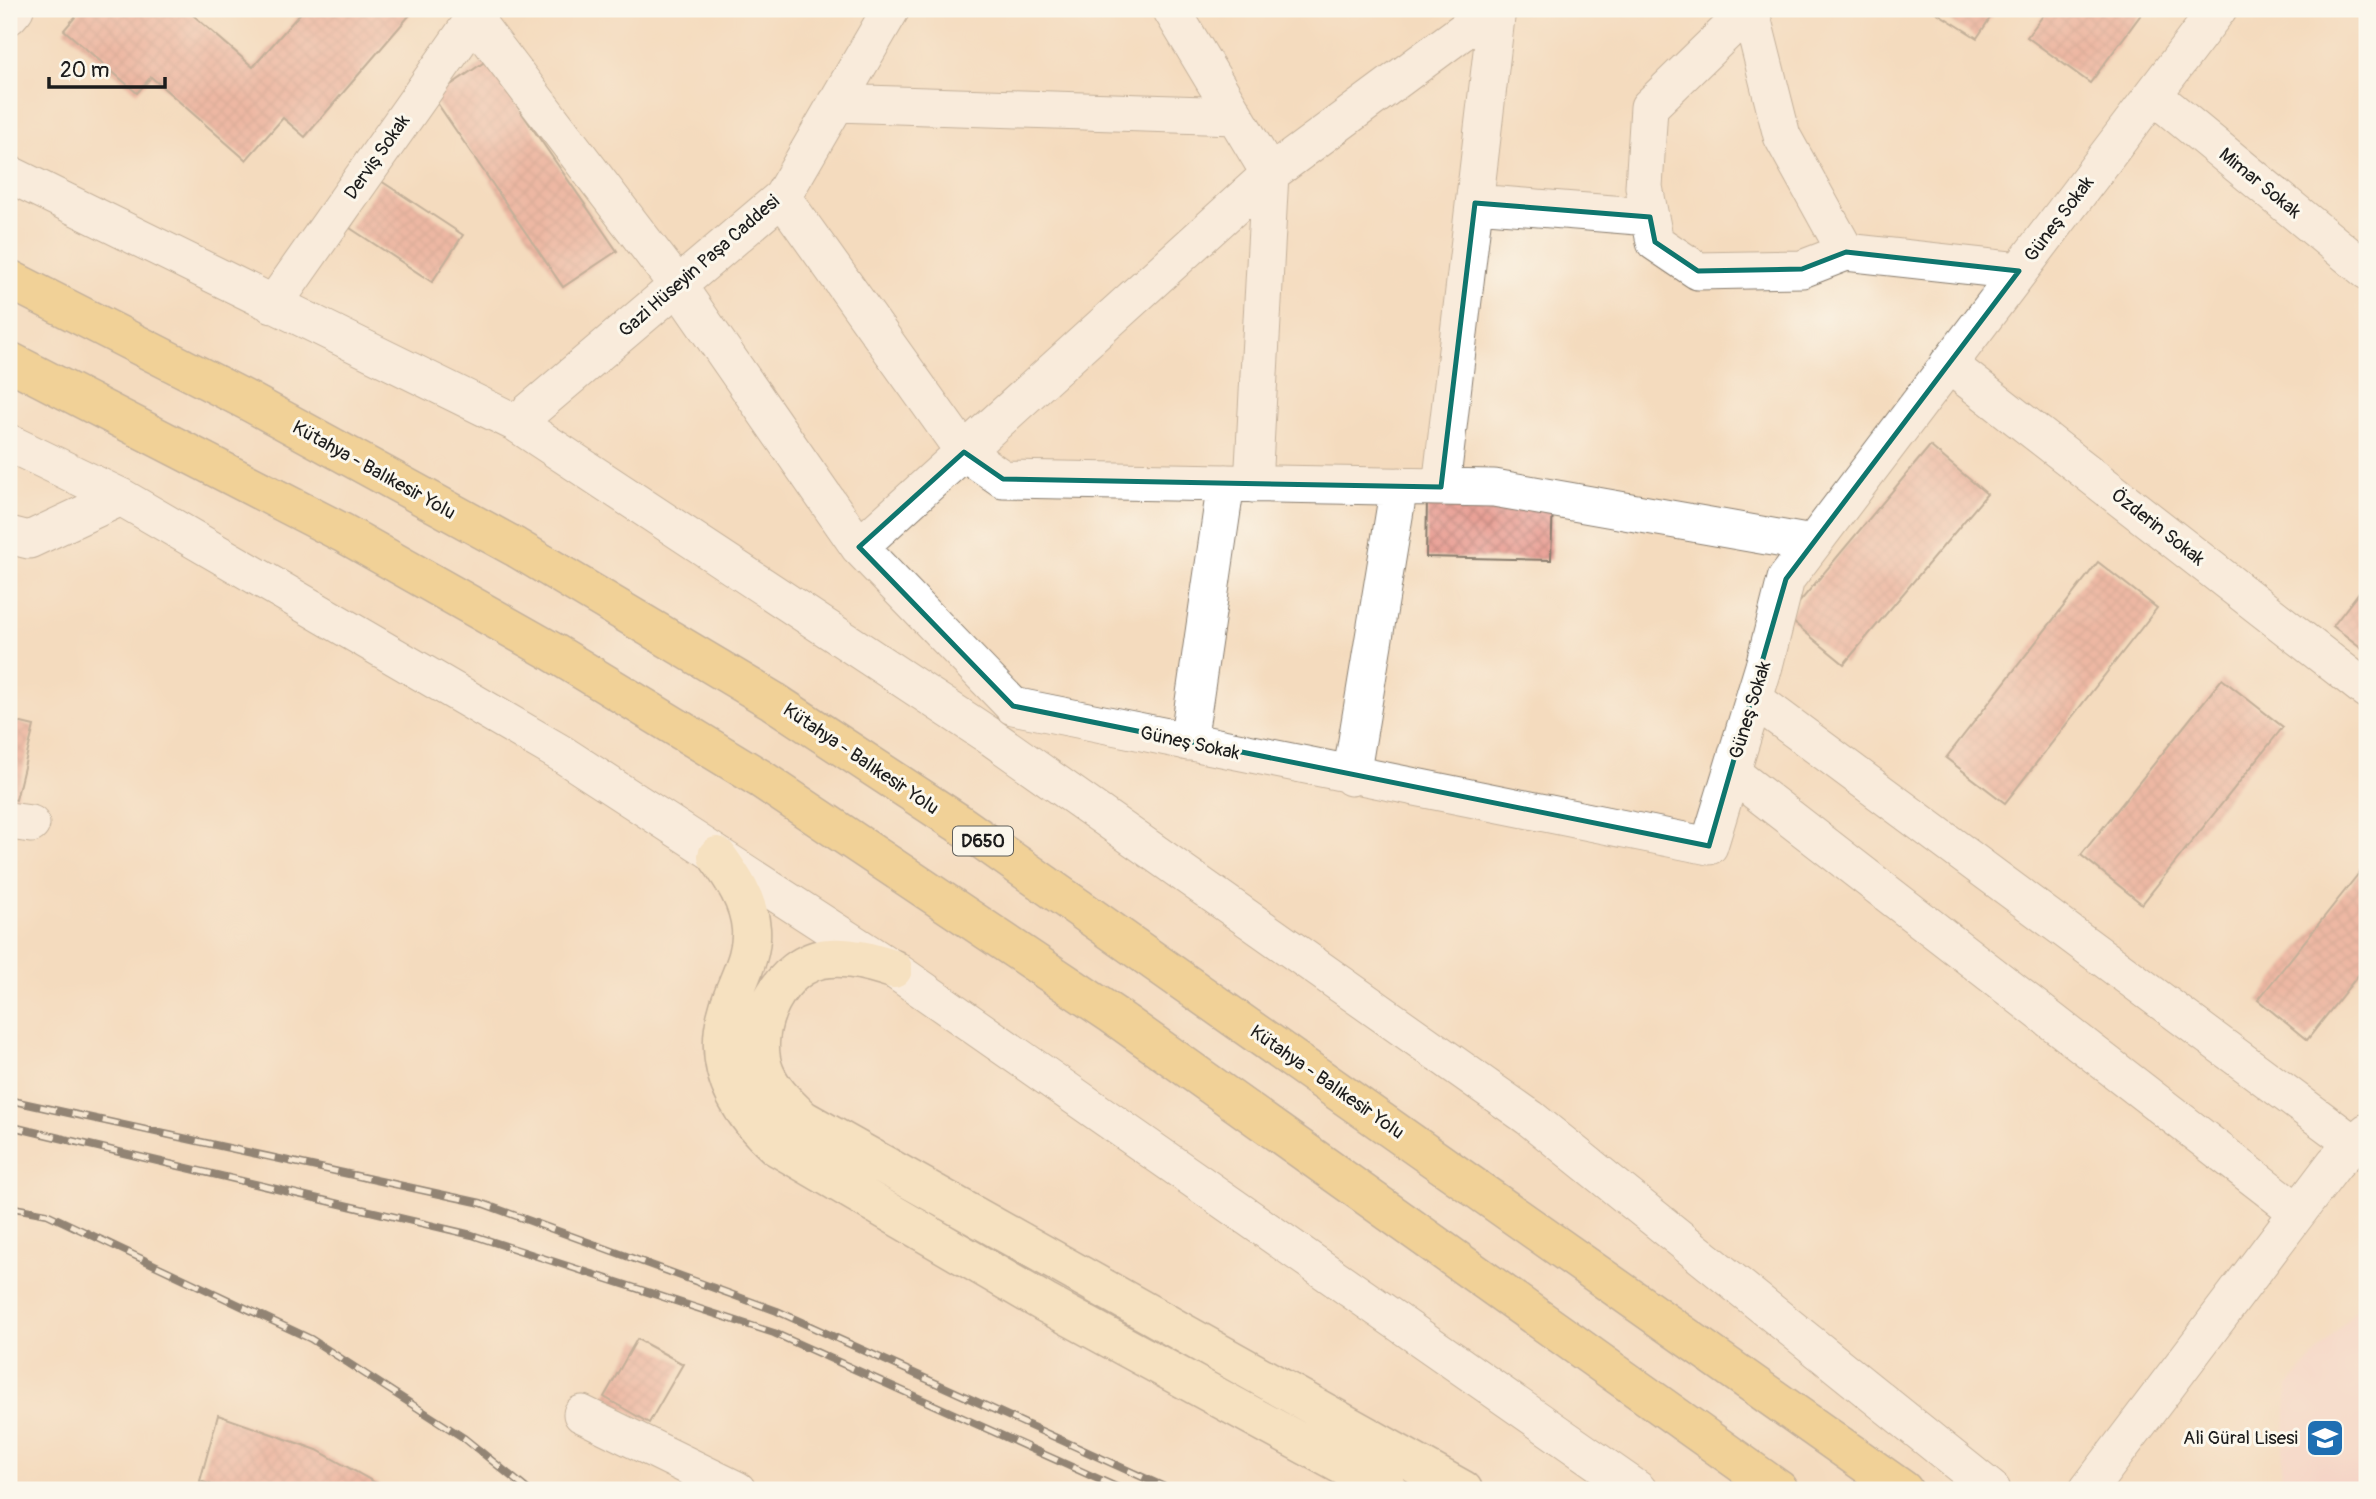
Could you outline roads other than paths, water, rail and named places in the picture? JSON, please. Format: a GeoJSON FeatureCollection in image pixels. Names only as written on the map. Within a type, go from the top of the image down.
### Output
{"type":"FeatureCollection","features":[{"type":"Feature","properties":{"kind":"highway","name":"Kütahya - Balıkesir Yolu"},"geometry":{"type":"LineString","coordinates":[[9,279],[248,401],[515,547],[773,701],[957,822],[1903,1490]]}},
{"type":"Feature","properties":{"kind":"highway"},"geometry":{"type":"LineString","coordinates":[[9,361],[343,533],[553,652],[761,779],[1113,1015],[1779,1490]]}},
{"type":"Feature","properties":{"kind":"main road"},"geometry":{"type":"LineString","coordinates":[[717,856],[742,895],[751,929],[748,958],[728,1008],[723,1040],[725,1068],[735,1097],[750,1123],[776,1146],[1045,1303],[1388,1490]]}},
{"type":"Feature","properties":{"kind":"main road"},"geometry":{"type":"LineString","coordinates":[[893,969],[861,960],[828,957],[805,965],[781,987],[763,1017],[759,1045],[765,1075],[781,1098],[802,1119],[1463,1490]]}},
{"type":"Feature","properties":{"kind":"street"},"geometry":{"type":"LineString","coordinates":[[9,16],[15,9]]}},
{"type":"Feature","properties":{"kind":"street"},"geometry":{"type":"LineString","coordinates":[[1171,9],[1270,173],[1240,483],[1188,742]]}},
{"type":"Feature","properties":{"kind":"street"},"geometry":{"type":"LineString","coordinates":[[477,14],[678,286],[859,547],[1270,173],[1495,9]]}},
{"type":"Feature","properties":{"kind":"street"},"geometry":{"type":"LineString","coordinates":[[1441,487],[1495,9]]}},
{"type":"Feature","properties":{"kind":"street"},"geometry":{"type":"LineString","coordinates":[[1846,252],[1782,136],[1750,9],[1649,107],[1644,187],[1656,242],[1698,271],[1802,269],[1846,252],[2019,271]]}},
{"type":"Feature","properties":{"kind":"street","name":"Güneş Sokak"},"geometry":{"type":"LineString","coordinates":[[859,547],[1013,706],[1352,777],[1709,846],[1754,699],[1786,579],[2218,9]]}},
{"type":"Feature","properties":{"kind":"street","name":"Gazi Hüseyin Paşa Caddesi"},"geometry":{"type":"LineString","coordinates":[[516,423],[782,197],[836,103],[879,13]]}},
{"type":"Feature","properties":{"kind":"street","name":"Derviş Sokak"},"geometry":{"type":"LineString","coordinates":[[273,305],[477,14]]}},
{"type":"Feature","properties":{"kind":"street","name":"Mimar Sokak"},"geometry":{"type":"LineString","coordinates":[[2153,95],[2367,271]]}},
{"type":"Feature","properties":{"kind":"street"},"geometry":{"type":"LineString","coordinates":[[836,103],[1236,116]]}},
{"type":"Feature","properties":{"kind":"street"},"geometry":{"type":"LineString","coordinates":[[9,174],[516,423],[991,737],[1530,1118],[1992,1490]]}},
{"type":"Feature","properties":{"kind":"street"},"geometry":{"type":"LineString","coordinates":[[782,197],[964,452],[1003,479],[1494,488],[1812,544]]}},
{"type":"Feature","properties":{"kind":"street"},"geometry":{"type":"LineString","coordinates":[[1475,203],[1650,217]]}},
{"type":"Feature","properties":{"kind":"street","name":"Özderin Sokak"},"geometry":{"type":"LineString","coordinates":[[1948,364],[2367,690]]}},
{"type":"Feature","properties":{"kind":"street"},"geometry":{"type":"LineString","coordinates":[[9,443],[121,497],[562,754],[893,969],[1638,1490]]}},
{"type":"Feature","properties":{"kind":"street"},"geometry":{"type":"LineString","coordinates":[[1352,777],[1399,486]]}},
{"type":"Feature","properties":{"kind":"street"},"geometry":{"type":"LineString","coordinates":[[9,535],[29,540],[121,497]]}},
{"type":"Feature","properties":{"kind":"street"},"geometry":{"type":"LineString","coordinates":[[1754,699],[2361,1138],[2336,1163],[2088,1490]]}},
{"type":"Feature","properties":{"kind":"street"},"geometry":{"type":"LineString","coordinates":[[1732,773],[2298,1212]]}},
{"type":"Feature","properties":{"kind":"street"},"geometry":{"type":"LineString","coordinates":[[582,1414],[737,1490]]}},
{"type":"Feature","properties":{"kind":"railway"},"geometry":{"type":"LineString","coordinates":[[9,1100],[481,1203],[777,1311],[1171,1490]]}},
{"type":"Feature","properties":{"kind":"railway"},"geometry":{"type":"LineString","coordinates":[[9,1126],[472,1235],[774,1333],[1123,1490]]}},
{"type":"Feature","properties":{"kind":"railway"},"geometry":{"type":"LineString","coordinates":[[9,1207],[47,1214],[311,1339],[464,1438],[528,1490]]}},
{"type":"Feature","properties":{"kind":"place","name":"Ali Güral Lisesi"},"geometry":{"type":"Point","coordinates":[2325,1438]}}]}
